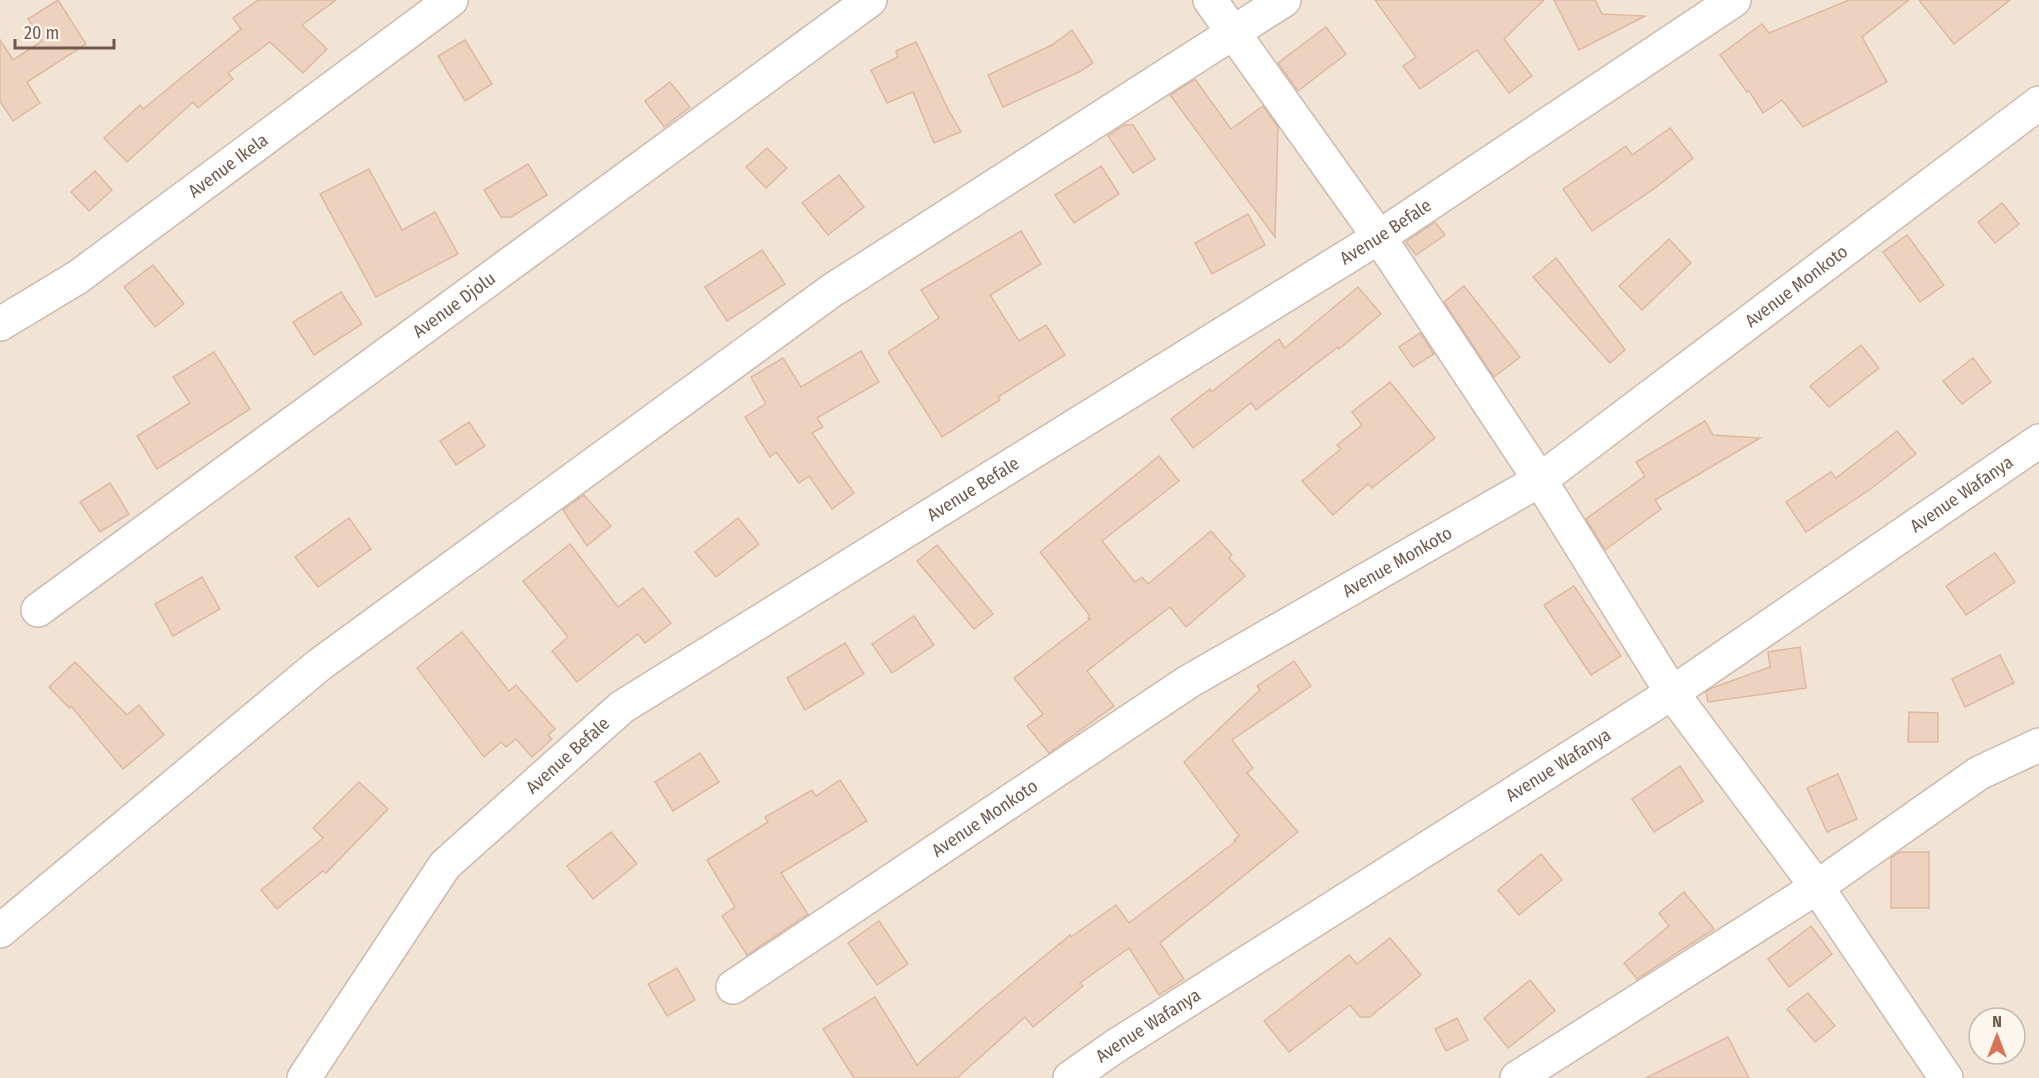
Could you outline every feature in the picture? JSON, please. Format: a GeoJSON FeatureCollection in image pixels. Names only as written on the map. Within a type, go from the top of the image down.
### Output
{"type":"FeatureCollection","features":[{"type":"Feature","properties":{"kind":"street","name":"Avenue Ikela"},"geometry":{"type":"LineString","coordinates":[[0,324],[78,277],[451,0]]}},
{"type":"Feature","properties":{"kind":"street","name":"Avenue Djolu"},"geometry":{"type":"LineString","coordinates":[[38,610],[870,0]]}},
{"type":"Feature","properties":{"kind":"street"},"geometry":{"type":"LineString","coordinates":[[1210,0],[1379,237],[1540,480],[1672,693],[1816,887],[1946,1078]]}},
{"type":"Feature","properties":{"kind":"street"},"geometry":{"type":"LineString","coordinates":[[0,931],[319,665],[802,311],[1284,0]]}},
{"type":"Feature","properties":{"kind":"street","name":"Avenue Befale"},"geometry":{"type":"LineString","coordinates":[[304,1078],[445,865],[622,707],[1379,237],[1734,0]]}},
{"type":"Feature","properties":{"kind":"street","name":"Avenue Monkoto"},"geometry":{"type":"LineString","coordinates":[[733,987],[1188,682],[1540,480],[2039,103]]}},
{"type":"Feature","properties":{"kind":"street","name":"Avenue Wafanya"},"geometry":{"type":"LineString","coordinates":[[1070,1078],[1114,1047],[1672,693],[2039,441]]}},
{"type":"Feature","properties":{"kind":"street"},"geometry":{"type":"LineString","coordinates":[[1517,1078],[1816,887],[1979,772],[2039,744]]}},
{"type":"Feature","properties":{"kind":"shaded area"},"geometry":{"type":"Polygon","coordinates":[[[0,0],[2039,0],[2039,1078],[0,1078],[0,0]]]}},
{"type":"Feature","properties":{"kind":"building"},"geometry":{"type":"Polygon","coordinates":[[[58,0],[86,44],[27,82],[40,103],[13,121],[0,101],[0,40],[13,60],[42,41],[28,19],[58,0]]]}},
{"type":"Feature","properties":{"kind":"building"},"geometry":{"type":"Polygon","coordinates":[[[258,0],[336,0],[302,25],[327,49],[303,73],[270,42],[228,73],[233,79],[198,108],[193,102],[127,162],[104,138],[140,105],[143,109],[241,29],[233,18],[258,0]]]}},
{"type":"Feature","properties":{"kind":"building"},"geometry":{"type":"Polygon","coordinates":[[[1375,0],[1544,0],[1504,39],[1532,76],[1509,93],[1477,50],[1420,89],[1403,66],[1416,57],[1375,0]]]}},
{"type":"Feature","properties":{"kind":"building"},"geometry":{"type":"Polygon","coordinates":[[[1554,0],[1595,0],[1602,14],[1645,16],[1579,50],[1554,0]]]}},
{"type":"Feature","properties":{"kind":"building"},"geometry":{"type":"Polygon","coordinates":[[[1849,0],[1909,0],[1862,37],[1887,82],[1803,127],[1782,100],[1763,113],[1749,91],[1747,92],[1720,55],[1762,24],[1769,33],[1849,0]]]}},
{"type":"Feature","properties":{"kind":"building"},"geometry":{"type":"Polygon","coordinates":[[[1919,0],[2010,0],[1954,44],[1919,0]]]}},
{"type":"Feature","properties":{"kind":"building"},"geometry":{"type":"Polygon","coordinates":[[[1326,27],[1346,54],[1298,91],[1278,63],[1326,27]]]}},
{"type":"Feature","properties":{"kind":"building"},"geometry":{"type":"Polygon","coordinates":[[[1072,30],[1093,63],[1079,72],[1003,107],[988,75],[1052,45],[1072,30]]]}},
{"type":"Feature","properties":{"kind":"building"},"geometry":{"type":"Polygon","coordinates":[[[465,40],[492,84],[465,101],[438,56],[465,40]]]}},
{"type":"Feature","properties":{"kind":"building"},"geometry":{"type":"Polygon","coordinates":[[[916,42],[961,132],[934,143],[913,92],[887,103],[871,70],[898,57],[896,51],[916,42]]]}},
{"type":"Feature","properties":{"kind":"building"},"geometry":{"type":"Polygon","coordinates":[[[1195,79],[1231,129],[1263,106],[1278,127],[1275,237],[1170,95],[1195,79]]]}},
{"type":"Feature","properties":{"kind":"building"},"geometry":{"type":"Polygon","coordinates":[[[670,82],[690,107],[664,127],[645,101],[670,82]]]}},
{"type":"Feature","properties":{"kind":"building"},"geometry":{"type":"Polygon","coordinates":[[[1124,125],[1133,125],[1155,159],[1133,173],[1108,136],[1124,125]]]}},
{"type":"Feature","properties":{"kind":"building"},"geometry":{"type":"Polygon","coordinates":[[[1670,128],[1693,158],[1655,188],[1592,231],[1563,189],[1626,146],[1632,155],[1670,128]]]}},
{"type":"Feature","properties":{"kind":"building"},"geometry":{"type":"Polygon","coordinates":[[[767,148],[787,168],[766,188],[746,167],[767,148]]]}},
{"type":"Feature","properties":{"kind":"building"},"geometry":{"type":"Polygon","coordinates":[[[528,164],[547,195],[511,217],[501,217],[484,190],[528,164]]]}},
{"type":"Feature","properties":{"kind":"building"},"geometry":{"type":"Polygon","coordinates":[[[1101,166],[1119,194],[1074,223],[1055,195],[1101,166]]]}},
{"type":"Feature","properties":{"kind":"building"},"geometry":{"type":"Polygon","coordinates":[[[369,169],[402,230],[435,212],[458,254],[376,297],[320,194],[369,169]]]}},
{"type":"Feature","properties":{"kind":"building"},"geometry":{"type":"Polygon","coordinates":[[[95,171],[112,190],[89,211],[71,192],[95,171]]]}},
{"type":"Feature","properties":{"kind":"building"},"geometry":{"type":"Polygon","coordinates":[[[839,175],[864,207],[828,235],[802,203],[839,175]]]}},
{"type":"Feature","properties":{"kind":"building"},"geometry":{"type":"Polygon","coordinates":[[[2002,203],[2019,224],[1995,243],[1978,222],[2002,203]]]}},
{"type":"Feature","properties":{"kind":"building"},"geometry":{"type":"Polygon","coordinates":[[[1248,214],[1265,245],[1212,274],[1195,243],[1248,214]]]}},
{"type":"Feature","properties":{"kind":"building"},"geometry":{"type":"Polygon","coordinates":[[[1435,222],[1445,235],[1416,255],[1406,242],[1435,222]]]}},
{"type":"Feature","properties":{"kind":"building"},"geometry":{"type":"Polygon","coordinates":[[[1021,231],[1041,264],[990,295],[1019,341],[1046,325],[1065,355],[998,397],[1000,400],[942,437],[888,352],[939,318],[921,290],[1021,231]]]}},
{"type":"Feature","properties":{"kind":"building"},"geometry":{"type":"Polygon","coordinates":[[[1907,235],[1944,285],[1920,302],[1883,252],[1907,235]]]}},
{"type":"Feature","properties":{"kind":"building"},"geometry":{"type":"Polygon","coordinates":[[[1669,239],[1691,263],[1642,310],[1619,286],[1669,239]]]}},
{"type":"Feature","properties":{"kind":"building"},"geometry":{"type":"Polygon","coordinates":[[[762,250],[785,284],[727,321],[705,287],[762,250]]]}},
{"type":"Feature","properties":{"kind":"building"},"geometry":{"type":"Polygon","coordinates":[[[1556,258],[1625,350],[1610,363],[1533,277],[1556,258]]]}},
{"type":"Feature","properties":{"kind":"building"},"geometry":{"type":"Polygon","coordinates":[[[153,265],[184,304],[155,327],[124,287],[153,265]]]}},
{"type":"Feature","properties":{"kind":"building"},"geometry":{"type":"Polygon","coordinates":[[[1464,286],[1520,357],[1494,377],[1444,302],[1464,286]]]}},
{"type":"Feature","properties":{"kind":"building"},"geometry":{"type":"Polygon","coordinates":[[[1358,287],[1381,314],[1339,349],[1338,347],[1256,410],[1251,403],[1193,448],[1171,419],[1210,389],[1211,392],[1279,339],[1285,348],[1358,287]]]}},
{"type":"Feature","properties":{"kind":"building"},"geometry":{"type":"Polygon","coordinates":[[[341,292],[362,324],[314,355],[293,322],[341,292]]]}},
{"type":"Feature","properties":{"kind":"building"},"geometry":{"type":"Polygon","coordinates":[[[1420,333],[1434,354],[1413,367],[1399,347],[1420,333]]]}},
{"type":"Feature","properties":{"kind":"building"},"geometry":{"type":"Polygon","coordinates":[[[1861,345],[1879,368],[1829,407],[1810,386],[1861,345]]]}},
{"type":"Feature","properties":{"kind":"building"},"geometry":{"type":"Polygon","coordinates":[[[861,351],[879,382],[817,418],[823,427],[812,433],[854,493],[832,509],[809,476],[799,483],[776,452],[770,457],[745,417],[766,404],[751,377],[783,358],[801,387],[861,351]]]}},
{"type":"Feature","properties":{"kind":"building"},"geometry":{"type":"Polygon","coordinates":[[[214,352],[250,409],[157,469],[137,436],[190,403],[173,377],[214,352]]]}},
{"type":"Feature","properties":{"kind":"building"},"geometry":{"type":"Polygon","coordinates":[[[1973,358],[1991,382],[1962,404],[1943,381],[1973,358]]]}},
{"type":"Feature","properties":{"kind":"building"},"geometry":{"type":"Polygon","coordinates":[[[1390,382],[1435,438],[1372,488],[1368,484],[1333,515],[1302,481],[1341,449],[1337,445],[1362,425],[1352,412],[1390,382]]]}},
{"type":"Feature","properties":{"kind":"building"},"geometry":{"type":"Polygon","coordinates":[[[1705,421],[1713,435],[1760,438],[1655,500],[1661,509],[1605,550],[1586,519],[1645,476],[1636,462],[1705,421]]]}},
{"type":"Feature","properties":{"kind":"building"},"geometry":{"type":"Polygon","coordinates":[[[469,422],[485,446],[456,465],[440,441],[469,422]]]}},
{"type":"Feature","properties":{"kind":"building"},"geometry":{"type":"Polygon","coordinates":[[[1897,431],[1916,454],[1872,488],[1806,532],[1786,502],[1831,472],[1836,478],[1897,431]]]}},
{"type":"Feature","properties":{"kind":"building"},"geometry":{"type":"Polygon","coordinates":[[[1159,456],[1179,481],[1102,541],[1135,582],[1142,577],[1148,584],[1211,531],[1232,555],[1229,558],[1245,576],[1186,627],[1170,607],[1087,671],[1114,706],[1049,753],[1027,726],[1043,714],[1014,678],[1090,619],[1088,618],[1090,616],[1040,552],[1159,456]]]}},
{"type":"Feature","properties":{"kind":"building"},"geometry":{"type":"Polygon","coordinates":[[[110,483],[129,514],[100,532],[80,502],[110,483]]]}},
{"type":"Feature","properties":{"kind":"building"},"geometry":{"type":"Polygon","coordinates":[[[584,495],[611,526],[587,546],[563,510],[584,495]]]}},
{"type":"Feature","properties":{"kind":"building"},"geometry":{"type":"Polygon","coordinates":[[[349,518],[371,549],[318,587],[295,557],[349,518]]]}},
{"type":"Feature","properties":{"kind":"building"},"geometry":{"type":"Polygon","coordinates":[[[738,518],[759,544],[716,577],[695,552],[738,518]]]}},
{"type":"Feature","properties":{"kind":"building"},"geometry":{"type":"Polygon","coordinates":[[[570,544],[618,607],[643,588],[671,623],[645,643],[638,634],[577,682],[552,651],[568,637],[523,581],[570,544]]]}},
{"type":"Feature","properties":{"kind":"building"},"geometry":{"type":"Polygon","coordinates":[[[937,545],[993,614],[974,629],[917,561],[937,545]]]}},
{"type":"Feature","properties":{"kind":"building"},"geometry":{"type":"Polygon","coordinates":[[[1995,553],[2015,582],[1966,615],[1946,586],[1995,553]]]}},
{"type":"Feature","properties":{"kind":"building"},"geometry":{"type":"Polygon","coordinates":[[[202,577],[220,609],[173,636],[155,604],[202,577]]]}},
{"type":"Feature","properties":{"kind":"building"},"geometry":{"type":"Polygon","coordinates":[[[1574,586],[1621,656],[1591,675],[1544,605],[1574,586]]]}},
{"type":"Feature","properties":{"kind":"building"},"geometry":{"type":"Polygon","coordinates":[[[914,616],[934,645],[892,673],[872,644],[914,616]]]}},
{"type":"Feature","properties":{"kind":"building"},"geometry":{"type":"Polygon","coordinates":[[[462,632],[509,691],[516,685],[555,729],[548,735],[552,739],[532,757],[516,739],[506,747],[501,742],[484,757],[417,668],[462,632]]]}},
{"type":"Feature","properties":{"kind":"building"},"geometry":{"type":"Polygon","coordinates":[[[845,643],[864,674],[805,710],[787,678],[845,643]]]}},
{"type":"Feature","properties":{"kind":"building"},"geometry":{"type":"Polygon","coordinates":[[[1800,647],[1806,688],[1708,702],[1706,692],[1712,688],[1770,667],[1768,652],[1800,647]]]}},
{"type":"Feature","properties":{"kind":"building"},"geometry":{"type":"Polygon","coordinates":[[[2000,655],[2014,683],[1965,707],[1952,679],[2000,655]]]}},
{"type":"Feature","properties":{"kind":"building"},"geometry":{"type":"Polygon","coordinates":[[[1294,661],[1311,686],[1232,740],[1253,768],[1247,773],[1298,832],[1160,943],[1184,979],[1159,995],[1129,948],[1080,983],[1083,986],[1033,1027],[1025,1017],[957,1078],[854,1078],[823,1029],[875,997],[917,1065],[1070,935],[1071,937],[1116,905],[1129,923],[1236,841],[1234,840],[1239,836],[1184,762],[1260,690],[1257,686],[1294,661]]]}},
{"type":"Feature","properties":{"kind":"building"},"geometry":{"type":"Polygon","coordinates":[[[75,662],[127,715],[139,705],[164,735],[123,769],[71,706],[69,708],[49,687],[75,662]]]}},
{"type":"Feature","properties":{"kind":"building"},"geometry":{"type":"Polygon","coordinates":[[[1909,712],[1938,713],[1938,742],[1908,742],[1909,712]]]}},
{"type":"Feature","properties":{"kind":"building"},"geometry":{"type":"Polygon","coordinates":[[[700,753],[719,782],[673,811],[655,782],[700,753]]]}},
{"type":"Feature","properties":{"kind":"building"},"geometry":{"type":"Polygon","coordinates":[[[1680,766],[1703,801],[1654,832],[1632,799],[1680,766]]]}},
{"type":"Feature","properties":{"kind":"building"},"geometry":{"type":"Polygon","coordinates":[[[1838,774],[1857,819],[1827,832],[1807,788],[1838,774]]]}},
{"type":"Feature","properties":{"kind":"building"},"geometry":{"type":"Polygon","coordinates":[[[840,780],[867,821],[781,873],[808,914],[747,955],[722,916],[735,907],[707,860],[768,822],[765,817],[812,790],[816,796],[840,780]]]}},
{"type":"Feature","properties":{"kind":"building"},"geometry":{"type":"Polygon","coordinates":[[[359,782],[388,809],[326,873],[323,871],[277,909],[261,890],[323,838],[313,828],[359,782]]]}},
{"type":"Feature","properties":{"kind":"building"},"geometry":{"type":"Polygon","coordinates":[[[611,832],[637,864],[593,899],[567,866],[611,832]]]}},
{"type":"Feature","properties":{"kind":"building"},"geometry":{"type":"Polygon","coordinates":[[[1900,852],[1929,852],[1929,908],[1891,908],[1891,858],[1900,852]]]}},
{"type":"Feature","properties":{"kind":"building"},"geometry":{"type":"Polygon","coordinates":[[[1541,854],[1562,880],[1519,915],[1498,890],[1541,854]]]}},
{"type":"Feature","properties":{"kind":"building"},"geometry":{"type":"Polygon","coordinates":[[[1684,892],[1714,929],[1637,979],[1624,963],[1669,926],[1659,913],[1684,892]]]}},
{"type":"Feature","properties":{"kind":"building"},"geometry":{"type":"Polygon","coordinates":[[[879,921],[908,964],[877,985],[848,943],[879,921]]]}},
{"type":"Feature","properties":{"kind":"building"},"geometry":{"type":"Polygon","coordinates":[[[1811,926],[1832,954],[1789,987],[1768,959],[1811,926]]]}},
{"type":"Feature","properties":{"kind":"building"},"geometry":{"type":"Polygon","coordinates":[[[1390,938],[1421,975],[1370,1017],[1360,1017],[1350,1005],[1289,1052],[1264,1021],[1349,955],[1357,964],[1390,938]]]}},
{"type":"Feature","properties":{"kind":"building"},"geometry":{"type":"Polygon","coordinates":[[[677,968],[695,1000],[667,1016],[648,984],[677,968]]]}},
{"type":"Feature","properties":{"kind":"building"},"geometry":{"type":"Polygon","coordinates":[[[1530,980],[1555,1011],[1508,1048],[1484,1018],[1530,980]]]}},
{"type":"Feature","properties":{"kind":"building"},"geometry":{"type":"Polygon","coordinates":[[[1808,993],[1835,1026],[1815,1042],[1787,1009],[1808,993]]]}},
{"type":"Feature","properties":{"kind":"building"},"geometry":{"type":"Polygon","coordinates":[[[1457,1018],[1468,1040],[1446,1051],[1435,1029],[1457,1018]]]}},
{"type":"Feature","properties":{"kind":"building"},"geometry":{"type":"Polygon","coordinates":[[[1728,1037],[1749,1078],[1646,1078],[1728,1037]]]}}]}
